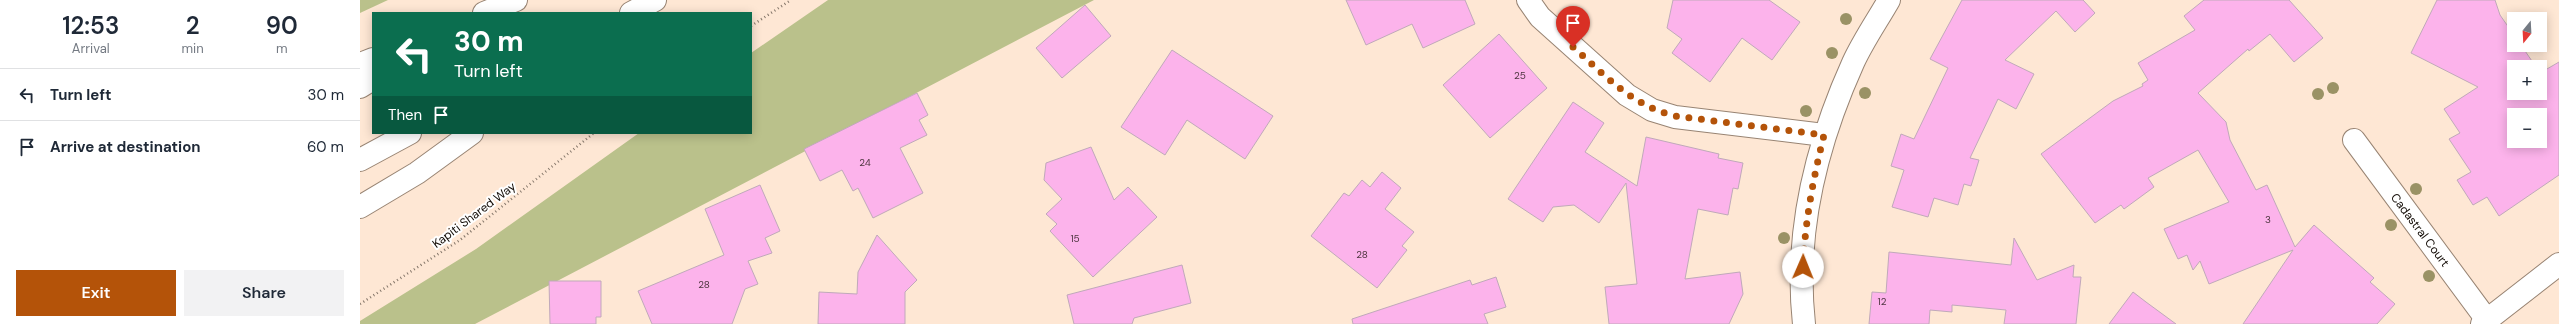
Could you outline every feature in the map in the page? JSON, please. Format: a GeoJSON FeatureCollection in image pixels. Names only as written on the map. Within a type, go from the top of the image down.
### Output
{"type":"FeatureCollection","features":[{"type":"Feature","properties":{"kind":"main road"},"geometry":{"type":"LineString","coordinates":[[486,12],[516,0]]}},
{"type":"Feature","properties":{"kind":"main road"},"geometry":{"type":"LineString","coordinates":[[495,12],[516,0]]}},
{"type":"Feature","properties":{"kind":"main road"},"geometry":{"type":"LineString","coordinates":[[1528,0],[1540,17],[1628,96],[1652,110],[1675,116],[1824,135]]}},
{"type":"Feature","properties":{"kind":"main road"},"geometry":{"type":"LineString","coordinates":[[1804,324],[1804,237],[1812,180],[1824,135],[1853,62],[1890,0]]}},
{"type":"Feature","properties":{"kind":"main road"},"geometry":{"type":"LineString","coordinates":[[360,64],[372,59]]}},
{"type":"Feature","properties":{"kind":"main road"},"geometry":{"type":"LineString","coordinates":[[360,87],[372,80]]}},
{"type":"Feature","properties":{"kind":"main road"},"geometry":{"type":"LineString","coordinates":[[360,160],[408,134]]}},
{"type":"Feature","properties":{"kind":"main road"},"geometry":{"type":"LineString","coordinates":[[360,207],[417,173],[471,134]]}},
{"type":"Feature","properties":{"kind":"main road","name":"Cadastral Court"},"geometry":{"type":"LineString","coordinates":[[2354,140],[2485,322]]}},
{"type":"Feature","properties":{"kind":"main road"},"geometry":{"type":"LineString","coordinates":[[2485,322],[2559,264]]}},
{"type":"Feature","properties":{"kind":"path"},"geometry":{"type":"LineString","coordinates":[[752,25],[791,0]]}},
{"type":"Feature","properties":{"kind":"path","name":"Kapiti Shared Way"},"geometry":{"type":"LineString","coordinates":[[360,304],[460,240],[593,134]]}},
{"type":"Feature","properties":{"kind":"green space"},"geometry":{"type":"Polygon","coordinates":[[[360,0],[388,0],[360,13],[360,0]]]}},
{"type":"Feature","properties":{"kind":"green space"},"geometry":{"type":"Polygon","coordinates":[[[828,0],[1094,0],[475,324],[360,324],[360,321],[476,249],[638,134],[752,134],[752,52],[828,0]]]}},
{"type":"Feature","properties":{"kind":"building"},"geometry":{"type":"Polygon","coordinates":[[[1346,0],[1465,0],[1475,24],[1423,48],[1412,24],[1366,45],[1346,0]]]}},
{"type":"Feature","properties":{"kind":"building"},"geometry":{"type":"Polygon","coordinates":[[[1673,0],[1769,0],[1800,22],[1772,60],[1742,38],[1710,82],[1672,53],[1682,39],[1667,28],[1673,0]]]}},
{"type":"Feature","properties":{"kind":"building"},"geometry":{"type":"Polygon","coordinates":[[[1962,0],[2083,0],[2095,13],[2075,32],[2056,11],[2005,60],[2034,74],[2016,109],[1998,99],[1970,158],[1979,160],[1971,186],[1964,184],[1958,205],[1934,198],[1928,217],[1892,207],[1904,170],[1891,166],[1901,134],[1914,139],[1948,68],[1930,59],[1962,0]]]}},
{"type":"Feature","properties":{"kind":"building"},"geometry":{"type":"Polygon","coordinates":[[[2204,0],[2289,0],[2323,38],[2294,62],[2270,34],[2249,51],[2248,49],[2198,93],[2226,122],[2230,140],[2256,190],[2267,185],[2295,247],[2314,225],[2374,278],[2370,282],[2395,304],[2377,324],[2243,324],[2293,250],[2209,284],[2200,261],[2193,270],[2187,255],[2178,259],[2164,229],[2229,202],[2198,150],[2148,178],[2154,187],[2124,209],[2121,205],[2095,223],[2041,154],[2113,101],[2143,86],[2142,84],[2148,80],[2138,63],[2195,30],[2184,16],[2204,0]]]}},
{"type":"Feature","properties":{"kind":"building"},"geometry":{"type":"Polygon","coordinates":[[[2437,0],[2495,0],[2500,15],[2507,25],[2507,52],[2526,52],[2531,60],[2507,60],[2507,100],[2547,100],[2547,69],[2559,62],[2559,175],[2499,216],[2487,197],[2473,205],[2457,180],[2471,172],[2449,139],[2460,133],[2444,109],[2478,87],[2411,53],[2437,0]]]}},
{"type":"Feature","properties":{"kind":"building"},"geometry":{"type":"Polygon","coordinates":[[[1085,5],[1111,36],[1062,78],[1036,48],[1085,5]]]}},
{"type":"Feature","properties":{"kind":"building"},"geometry":{"type":"Polygon","coordinates":[[[1499,34],[1547,88],[1490,138],[1443,85],[1499,34]]]}},
{"type":"Feature","properties":{"kind":"building"},"geometry":{"type":"Polygon","coordinates":[[[1172,50],[1273,116],[1245,159],[1187,120],[1165,155],[1121,127],[1172,50]]]}},
{"type":"Feature","properties":{"kind":"building"},"geometry":{"type":"Polygon","coordinates":[[[917,93],[928,115],[919,120],[927,135],[900,148],[923,193],[873,218],[858,188],[853,191],[842,170],[820,181],[804,149],[917,93]]]}},
{"type":"Feature","properties":{"kind":"building"},"geometry":{"type":"Polygon","coordinates":[[[1573,102],[1604,123],[1585,152],[1637,186],[1646,137],[1719,154],[1718,158],[1743,163],[1738,189],[1733,188],[1728,215],[1698,209],[1685,279],[1740,272],[1743,294],[1729,324],[1609,324],[1605,287],[1637,284],[1626,183],[1599,223],[1574,205],[1553,207],[1543,222],[1508,199],[1573,102]]]}},
{"type":"Feature","properties":{"kind":"building"},"geometry":{"type":"Polygon","coordinates":[[[1091,147],[1114,200],[1128,187],[1157,217],[1093,277],[1050,231],[1057,224],[1046,214],[1062,199],[1044,180],[1046,163],[1091,147]]]}},
{"type":"Feature","properties":{"kind":"building"},"geometry":{"type":"Polygon","coordinates":[[[1382,172],[1401,188],[1385,209],[1414,232],[1402,246],[1407,250],[1377,288],[1311,236],[1344,193],[1349,196],[1362,180],[1370,187],[1382,172]]]}},
{"type":"Feature","properties":{"kind":"building"},"geometry":{"type":"Polygon","coordinates":[[[760,185],[780,231],[765,238],[772,253],[748,261],[758,284],[745,289],[732,324],[652,324],[638,291],[724,255],[705,209],[760,185]]]}},
{"type":"Feature","properties":{"kind":"building"},"geometry":{"type":"Polygon","coordinates":[[[877,235],[917,280],[905,292],[905,324],[818,324],[819,292],[857,294],[858,272],[877,235]]]}},
{"type":"Feature","properties":{"kind":"building"},"geometry":{"type":"Polygon","coordinates":[[[2014,238],[2037,280],[2074,265],[2073,277],[2081,277],[2076,324],[2004,324],[2006,310],[1952,305],[1952,312],[1930,310],[1929,324],[1869,324],[1872,292],[1886,293],[1889,252],[2011,265],[2014,238]]]}},
{"type":"Feature","properties":{"kind":"building"},"geometry":{"type":"Polygon","coordinates":[[[1182,265],[1191,303],[1134,318],[1132,324],[1074,324],[1067,295],[1182,265]]]}},
{"type":"Feature","properties":{"kind":"building"},"geometry":{"type":"Polygon","coordinates":[[[1496,277],[1506,307],[1484,314],[1488,324],[1353,324],[1352,319],[1470,280],[1472,285],[1496,277]]]}},
{"type":"Feature","properties":{"kind":"building"},"geometry":{"type":"Polygon","coordinates":[[[549,281],[601,281],[601,317],[596,317],[596,324],[550,324],[549,281]]]}},
{"type":"Feature","properties":{"kind":"building"},"geometry":{"type":"Polygon","coordinates":[[[2133,292],[2146,302],[2176,324],[2109,324],[2133,292]]]}},
{"type":"Feature","properties":{"kind":"route"},"geometry":{"type":"LineString","coordinates":[[1573,47],[1628,96],[1652,110],[1675,116],[1824,135],[1812,180],[1804,237],[1803,267]]}}]}
